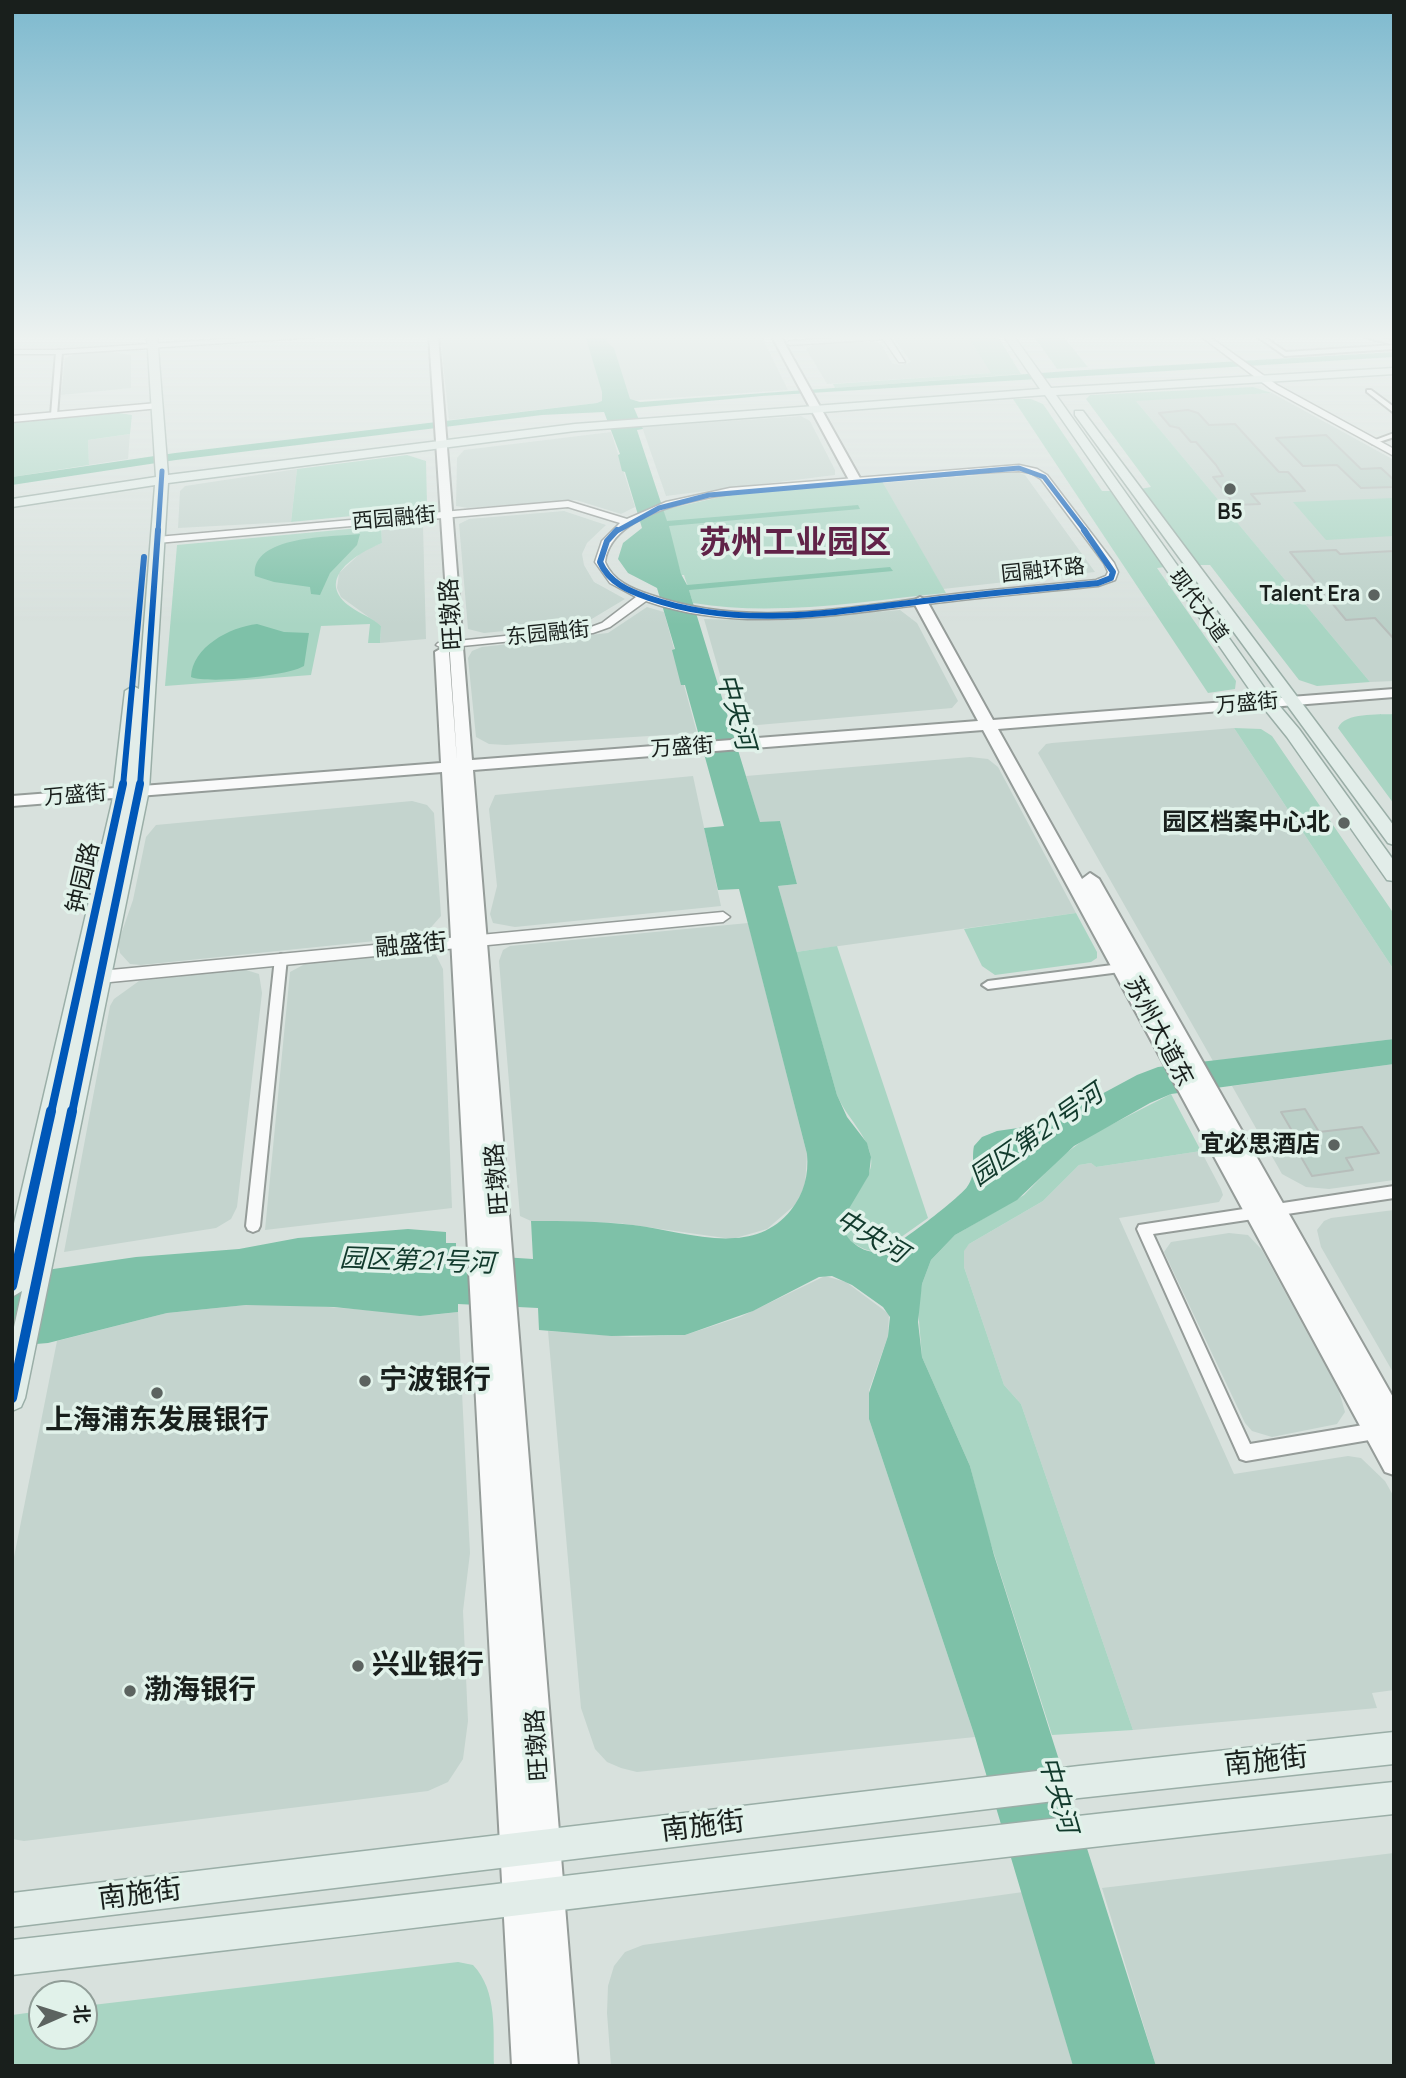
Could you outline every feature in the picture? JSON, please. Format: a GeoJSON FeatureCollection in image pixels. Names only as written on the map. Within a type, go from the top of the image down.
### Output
{"type":"FeatureCollection","features":[{"type":"Feature","properties":{"kind":"main road","name":"钟园路"},"geometry":{"type":"LineString","coordinates":[[23,1272],[100,977],[130,796],[158,540],[153,432]]}},
{"type":"Feature","properties":{"kind":"main road"},"geometry":{"type":"LineString","coordinates":[[12,495],[156,468],[465,432]]}},
{"type":"Feature","properties":{"kind":"main road"},"geometry":{"type":"LineString","coordinates":[[834,432],[861,480]]}},
{"type":"Feature","properties":{"kind":"main road","name":"现代大道"},"geometry":{"type":"LineString","coordinates":[[1084,432],[1272,708],[1394,875]]}},
{"type":"Feature","properties":{"kind":"main road","name":"现代大道"},"geometry":{"type":"LineString","coordinates":[[1088,432],[1394,839]]}},
{"type":"Feature","properties":{"kind":"main road","name":"旺墩路"},"geometry":{"type":"LineString","coordinates":[[434,434],[456,770],[459,942],[478,1249],[495,1315]]}},
{"type":"Feature","properties":{"kind":"main road"},"geometry":{"type":"LineString","coordinates":[[12,503],[156,468]]}},
{"type":"Feature","properties":{"kind":"main road","name":"钟园路"},"geometry":{"type":"LineString","coordinates":[[12,1398],[21,1355],[23,1272],[130,796],[156,468]]}},
{"type":"Feature","properties":{"kind":"main road","name":"苏州大道东"},"geometry":{"type":"LineString","coordinates":[[927,600],[1388,1427],[1394,1463]]}},
{"type":"Feature","properties":{"kind":"main road","name":"万盛街"},"geometry":{"type":"LineString","coordinates":[[1296,706],[1394,693]]}},
{"type":"Feature","properties":{"kind":"main road","name":"万盛街"},"geometry":{"type":"LineString","coordinates":[[12,801],[130,796],[999,728],[1296,706],[1394,702]]}},
{"type":"Feature","properties":{"kind":"main road","name":"旺墩路"},"geometry":{"type":"LineString","coordinates":[[456,770],[478,940],[503,1247],[495,1315],[534,1899],[529,2066]]}},
{"type":"Feature","properties":{"kind":"main road","name":"万盛街"},"geometry":{"type":"LineString","coordinates":[[12,810],[130,796]]}},
{"type":"Feature","properties":{"kind":"main road","name":"南施街"},"geometry":{"type":"LineString","coordinates":[[12,1910],[1079,1782],[1394,1748]]}},
{"type":"Feature","properties":{"kind":"main road","name":"南施街"},"geometry":{"type":"LineString","coordinates":[[12,1958],[534,1899],[1091,1829],[1394,1798]]}},
{"type":"Feature","properties":{"kind":"main road","name":"旺墩路"},"geometry":{"type":"LineString","coordinates":[[534,1899],[561,2066]]}},
{"type":"Feature","properties":{"kind":"street"},"geometry":{"type":"LineString","coordinates":[[1356,432],[1394,453]]}},
{"type":"Feature","properties":{"kind":"street"},"geometry":{"type":"LineString","coordinates":[[1373,442],[1394,435]]}},
{"type":"Feature","properties":{"kind":"street","name":"园融环路"},"geometry":{"type":"LineString","coordinates":[[1015,468],[1034,471],[1044,477],[1113,572],[1109,580],[1098,583],[788,614],[701,611],[648,598],[611,580],[600,562],[605,542],[632,521],[667,505],[739,491],[861,480],[1015,468]]}},
{"type":"Feature","properties":{"kind":"street","name":"西园融街"},"geometry":{"type":"LineString","coordinates":[[158,540],[568,504],[632,521]]}},
{"type":"Feature","properties":{"kind":"street","name":"东园融街"},"geometry":{"type":"LineString","coordinates":[[448,644],[593,630],[606,625],[648,598]]}},
{"type":"Feature","properties":{"kind":"street","name":"融盛街"},"geometry":{"type":"LineString","coordinates":[[100,977],[723,917]]}},
{"type":"Feature","properties":{"kind":"street"},"geometry":{"type":"LineString","coordinates":[[253,1226],[281,958]]}},
{"type":"Feature","properties":{"kind":"street"},"geometry":{"type":"LineString","coordinates":[[988,985],[1131,967]]}},
{"type":"Feature","properties":{"kind":"street"},"geometry":{"type":"LineString","coordinates":[[1388,1427],[1245,1453],[1144,1228],[1394,1192]]}},
{"type":"Feature","properties":{"kind":"shaded area"},"geometry":{"type":"Polygon","coordinates":[[[12,432],[130,432],[88,440],[89,465],[12,477],[12,432]]]}},
{"type":"Feature","properties":{"kind":"shaded area"},"geometry":{"type":"Polygon","coordinates":[[[611,432],[635,507],[621,514],[576,500],[468,508],[456,506],[457,458],[464,450],[611,432]]]}},
{"type":"Feature","properties":{"kind":"shaded area"},"geometry":{"type":"Polygon","coordinates":[[[644,432],[816,432],[835,470],[835,475],[666,496],[644,432]]]}},
{"type":"Feature","properties":{"kind":"shaded area"},"geometry":{"type":"Polygon","coordinates":[[[1035,432],[1062,432],[1102,491],[1111,491],[1165,567],[1157,568],[1236,681],[1235,689],[1208,693],[1035,432]]]}},
{"type":"Feature","properties":{"kind":"shaded area"},"geometry":{"type":"Polygon","coordinates":[[[1110,432],[1162,432],[1370,682],[1317,686],[1299,680],[1210,565],[1197,565],[1140,489],[1151,487],[1110,432]]]}},
{"type":"Feature","properties":{"kind":"shaded area"},"geometry":{"type":"Polygon","coordinates":[[[1162,432],[1343,432],[1394,460],[1394,681],[1370,682],[1162,432]]]}},
{"type":"Feature","properties":{"kind":"shaded area"},"geometry":{"type":"Polygon","coordinates":[[[130,434],[128,459],[89,465],[88,440],[130,434]]]}},
{"type":"Feature","properties":{"kind":"shaded area"},"geometry":{"type":"Polygon","coordinates":[[[407,455],[426,461],[427,504],[423,509],[291,522],[297,469],[407,455]]]}},
{"type":"Feature","properties":{"kind":"shaded area"},"geometry":{"type":"Polygon","coordinates":[[[297,469],[291,522],[178,528],[180,491],[185,486],[297,469]]]}},
{"type":"Feature","properties":{"kind":"shaded area"},"geometry":{"type":"Polygon","coordinates":[[[1017,472],[1025,475],[1095,572],[943,589],[883,483],[1017,472]]]}},
{"type":"Feature","properties":{"kind":"shaded area"},"geometry":{"type":"Polygon","coordinates":[[[882,481],[946,593],[788,608],[725,607],[693,603],[684,575],[681,575],[663,510],[729,495],[882,481]]]}},
{"type":"Feature","properties":{"kind":"shaded area"},"geometry":{"type":"Polygon","coordinates":[[[1394,498],[1394,536],[1326,540],[1293,502],[1394,498]]]}},
{"type":"Feature","properties":{"kind":"shaded area"},"geometry":{"type":"Polygon","coordinates":[[[564,511],[606,525],[587,543],[582,554],[584,565],[594,582],[625,599],[585,623],[484,633],[468,629],[459,524],[469,519],[564,511]]]}},
{"type":"Feature","properties":{"kind":"shaded area"},"geometry":{"type":"Polygon","coordinates":[[[417,523],[423,525],[426,639],[380,643],[381,626],[341,597],[337,588],[339,573],[364,550],[382,543],[381,526],[417,523]]]}},
{"type":"Feature","properties":{"kind":"shaded area"},"geometry":{"type":"Polygon","coordinates":[[[381,526],[382,543],[352,560],[338,576],[336,585],[339,595],[348,605],[381,626],[380,643],[368,643],[370,624],[321,626],[311,675],[165,686],[177,545],[381,526]]]}},
{"type":"Feature","properties":{"kind":"shaded area"},"geometry":{"type":"Polygon","coordinates":[[[647,607],[664,612],[697,733],[506,745],[489,744],[476,737],[468,658],[472,651],[482,647],[608,633],[647,607]]]}},
{"type":"Feature","properties":{"kind":"shaded area"},"geometry":{"type":"Polygon","coordinates":[[[900,610],[917,623],[958,701],[952,708],[735,727],[704,619],[777,621],[900,610]]]}},
{"type":"Feature","properties":{"kind":"shaded area"},"geometry":{"type":"Polygon","coordinates":[[[1394,714],[1394,804],[1338,728],[1347,719],[1355,717],[1394,714]]]}},
{"type":"Feature","properties":{"kind":"shaded area"},"geometry":{"type":"Polygon","coordinates":[[[1234,728],[1394,970],[1394,1039],[1213,1061],[1038,753],[1046,744],[1052,743],[1234,728]]]}},
{"type":"Feature","properties":{"kind":"shaded area"},"geometry":{"type":"Polygon","coordinates":[[[1234,728],[1261,729],[1272,736],[1394,914],[1394,970],[1234,728]]]}},
{"type":"Feature","properties":{"kind":"shaded area"},"geometry":{"type":"Polygon","coordinates":[[[970,757],[988,759],[998,767],[1076,913],[796,952],[778,886],[797,884],[780,821],[760,823],[746,776],[970,757]]]}},
{"type":"Feature","properties":{"kind":"shaded area"},"geometry":{"type":"Polygon","coordinates":[[[693,776],[721,906],[515,927],[493,923],[490,914],[497,886],[489,809],[495,795],[693,776]]]}},
{"type":"Feature","properties":{"kind":"shaded area"},"geometry":{"type":"Polygon","coordinates":[[[412,801],[427,805],[434,813],[441,916],[426,933],[414,937],[141,965],[130,964],[120,953],[118,943],[133,900],[146,837],[156,825],[412,801]]]}},
{"type":"Feature","properties":{"kind":"shaded area"},"geometry":{"type":"Polygon","coordinates":[[[1076,913],[1097,952],[1097,958],[1091,962],[995,975],[982,966],[964,929],[1076,913]]]}},
{"type":"Feature","properties":{"kind":"shaded area"},"geometry":{"type":"Polygon","coordinates":[[[748,923],[807,1154],[805,1186],[796,1204],[767,1229],[732,1239],[618,1223],[531,1221],[520,1216],[499,961],[503,950],[510,946],[748,923]]]}},
{"type":"Feature","properties":{"kind":"shaded area"},"geometry":{"type":"Polygon","coordinates":[[[837,946],[928,1218],[880,1252],[857,1245],[843,1231],[842,1221],[866,1180],[871,1158],[866,1142],[837,1095],[796,952],[837,946]]]}},
{"type":"Feature","properties":{"kind":"shaded area"},"geometry":{"type":"Polygon","coordinates":[[[425,952],[436,955],[443,969],[452,1208],[265,1230],[290,972],[305,964],[425,952]]]}},
{"type":"Feature","properties":{"kind":"shaded area"},"geometry":{"type":"Polygon","coordinates":[[[243,969],[259,974],[262,993],[237,1207],[231,1219],[216,1228],[64,1252],[110,1006],[114,999],[139,981],[243,969]]]}},
{"type":"Feature","properties":{"kind":"shaded area"},"geometry":{"type":"Polygon","coordinates":[[[1394,1064],[1394,1180],[1329,1189],[1306,1187],[1282,1174],[1232,1086],[1394,1064]]]}},
{"type":"Feature","properties":{"kind":"shaded area"},"geometry":{"type":"Polygon","coordinates":[[[1171,1094],[1201,1151],[1096,1167],[1091,1163],[1079,1165],[1043,1201],[969,1244],[964,1251],[964,1267],[1004,1385],[1021,1404],[1133,1730],[1052,1735],[987,1532],[970,1466],[922,1357],[918,1309],[922,1284],[931,1260],[955,1235],[1024,1195],[1062,1156],[1089,1136],[1171,1094]]]}},
{"type":"Feature","properties":{"kind":"shaded area"},"geometry":{"type":"Polygon","coordinates":[[[1201,1151],[1221,1189],[1223,1195],[1219,1202],[1119,1218],[1234,1474],[1348,1456],[1361,1458],[1385,1481],[1394,1497],[1394,1690],[1372,1693],[1377,1708],[1133,1730],[1021,1404],[1004,1385],[964,1267],[963,1251],[969,1244],[1043,1201],[1079,1165],[1091,1163],[1096,1167],[1201,1151]]]}},
{"type":"Feature","properties":{"kind":"shaded area"},"geometry":{"type":"Polygon","coordinates":[[[1394,1210],[1394,1374],[1321,1247],[1317,1230],[1324,1221],[1331,1218],[1394,1210]]]}},
{"type":"Feature","properties":{"kind":"shaded area"},"geometry":{"type":"Polygon","coordinates":[[[1229,1233],[1248,1235],[1262,1250],[1339,1391],[1345,1412],[1337,1424],[1272,1437],[1252,1431],[1245,1423],[1164,1252],[1171,1242],[1229,1233]]]}},
{"type":"Feature","properties":{"kind":"shaded area"},"geometry":{"type":"Polygon","coordinates":[[[825,1276],[846,1282],[889,1314],[888,1336],[869,1390],[869,1419],[975,1737],[637,1772],[607,1762],[595,1749],[581,1708],[548,1331],[632,1337],[685,1335],[740,1317],[825,1276]]]}},
{"type":"Feature","properties":{"kind":"shaded area"},"geometry":{"type":"Polygon","coordinates":[[[246,1305],[302,1305],[432,1315],[458,1312],[470,1553],[463,1611],[468,1721],[463,1759],[448,1782],[428,1791],[24,1841],[12,1839],[12,1567],[57,1341],[167,1313],[246,1305]]]}},
{"type":"Feature","properties":{"kind":"shaded area"},"geometry":{"type":"Polygon","coordinates":[[[1394,1853],[1394,2066],[1156,2066],[1102,1888],[1394,1853]]]}},
{"type":"Feature","properties":{"kind":"shaded area"},"geometry":{"type":"Polygon","coordinates":[[[1023,1892],[1073,2066],[611,2066],[608,1986],[614,1966],[625,1952],[643,1945],[1023,1892]]]}},
{"type":"Feature","properties":{"kind":"shaded area"},"geometry":{"type":"Polygon","coordinates":[[[458,1962],[473,1965],[487,1987],[494,2026],[494,2066],[12,2066],[12,2015],[28,2013],[28,2050],[98,2050],[98,2004],[458,1962]]]}},
{"type":"Feature","properties":{"kind":"water"},"geometry":{"type":"Polygon","coordinates":[[[352,432],[404,432],[176,460],[12,485],[12,477],[175,453],[352,432]]]}},
{"type":"Feature","properties":{"kind":"water"},"geometry":{"type":"Polygon","coordinates":[[[612,432],[638,432],[667,521],[858,505],[860,509],[669,526],[681,574],[687,585],[890,567],[893,571],[689,590],[760,822],[780,821],[797,884],[778,886],[837,1095],[847,1117],[867,1143],[871,1157],[869,1175],[841,1222],[846,1235],[857,1246],[871,1252],[885,1250],[962,1193],[973,1172],[974,1146],[982,1137],[997,1131],[1046,1124],[1137,1075],[1158,1067],[1394,1039],[1394,1064],[1171,1094],[1150,1103],[1074,1146],[1017,1200],[955,1235],[931,1260],[922,1284],[918,1322],[922,1357],[970,1466],[994,1555],[1156,2066],[1073,2066],[975,1737],[869,1419],[869,1393],[888,1336],[890,1317],[883,1307],[852,1285],[832,1276],[819,1277],[753,1311],[685,1335],[611,1336],[539,1330],[538,1308],[458,1304],[458,1312],[420,1316],[334,1307],[246,1305],[167,1313],[48,1343],[12,1346],[12,1275],[136,1257],[239,1249],[298,1238],[408,1229],[446,1232],[446,1243],[456,1243],[456,1254],[533,1259],[531,1221],[620,1224],[696,1236],[738,1238],[757,1234],[775,1225],[791,1210],[802,1191],[807,1154],[739,889],[718,890],[704,828],[724,826],[685,685],[681,685],[672,650],[675,649],[657,588],[628,573],[618,559],[623,543],[642,528],[625,472],[622,471],[618,455],[620,454],[612,432]]]}},
{"type":"Feature","properties":{"kind":"water"},"geometry":{"type":"Polygon","coordinates":[[[360,534],[357,545],[330,573],[320,595],[311,594],[310,587],[274,582],[255,576],[257,563],[279,545],[314,538],[360,534]]]}},
{"type":"Feature","properties":{"kind":"water"},"geometry":{"type":"Polygon","coordinates":[[[257,624],[284,632],[309,633],[304,666],[282,673],[248,678],[214,680],[191,677],[198,656],[214,640],[235,629],[257,624]]]}},
{"type":"Feature","properties":{"kind":"building"},"geometry":{"type":"Polygon","coordinates":[[[1182,432],[1242,432],[1279,472],[1288,472],[1305,491],[1251,494],[1260,504],[1235,505],[1213,477],[1223,476],[1216,465],[1196,442],[1191,442],[1182,432]]]}},
{"type":"Feature","properties":{"kind":"building"},"geometry":{"type":"Polygon","coordinates":[[[1326,435],[1361,469],[1381,468],[1394,480],[1394,487],[1361,488],[1337,465],[1303,466],[1276,438],[1326,435]]]}},
{"type":"Feature","properties":{"kind":"building"},"geometry":{"type":"Polygon","coordinates":[[[1336,550],[1340,554],[1394,551],[1394,639],[1375,618],[1346,620],[1290,552],[1336,550]]]}},
{"type":"Feature","properties":{"kind":"building","name":"宜必思酒店"},"geometry":{"type":"Polygon","coordinates":[[[1305,1109],[1319,1132],[1362,1127],[1379,1153],[1346,1158],[1353,1170],[1312,1176],[1289,1136],[1295,1136],[1281,1112],[1305,1109]]]}},
{"type":"Feature","properties":{"kind":"cycle path"},"geometry":{"type":"LineString","coordinates":[[1019,468],[1034,471],[1044,477],[1109,563],[1113,572],[1111,578],[1098,583],[831,613],[750,616],[671,606],[634,593],[613,581],[600,562],[601,551],[607,541],[625,524],[669,504],[689,499],[771,487],[1019,468]]}},
{"type":"Feature","properties":{"kind":"cycle path"},"geometry":{"type":"LineString","coordinates":[[12,1398],[140,790],[162,471]]}},
{"type":"Feature","properties":{"kind":"cycle path"},"geometry":{"type":"LineString","coordinates":[[12,1286],[121,802],[144,557]]}},
{"type":"Feature","properties":{"kind":"place","name":"B5"},"geometry":{"type":"Point","coordinates":[1230,489]}},
{"type":"Feature","properties":{"kind":"place","name":"Talent Era"},"geometry":{"type":"Point","coordinates":[1374,595]}},
{"type":"Feature","properties":{"kind":"place","name":"园区档案中心北"},"geometry":{"type":"Point","coordinates":[1344,823]}},
{"type":"Feature","properties":{"kind":"place","name":"宜必思酒店"},"geometry":{"type":"Point","coordinates":[1334,1145]}},
{"type":"Feature","properties":{"kind":"place","name":"宁波银行"},"geometry":{"type":"Point","coordinates":[365,1381]}},
{"type":"Feature","properties":{"kind":"place","name":"上海浦东发展银行"},"geometry":{"type":"Point","coordinates":[157,1393]}},
{"type":"Feature","properties":{"kind":"place","name":"兴业银行"},"geometry":{"type":"Point","coordinates":[358,1666]}},
{"type":"Feature","properties":{"kind":"place","name":"渤海银行"},"geometry":{"type":"Point","coordinates":[130,1691]}},
{"type":"Feature","properties":{"kind":"district","name":"苏州工业园区"},"geometry":{"type":"Point","coordinates":[795,544]}},
{"type":"Feature","properties":{"kind":"water label","name":"中央河"},"geometry":{"type":"Point","coordinates":[735,712]}},
{"type":"Feature","properties":{"kind":"water label","name":"园区第21号河"},"geometry":{"type":"Point","coordinates":[1037,1136]}},
{"type":"Feature","properties":{"kind":"water label","name":"中央河"},"geometry":{"type":"Point","coordinates":[871,1237]}},
{"type":"Feature","properties":{"kind":"water label","name":"园区第21号河"},"geometry":{"type":"Point","coordinates":[417,1262]}},
{"type":"Feature","properties":{"kind":"water label","name":"中央河"},"geometry":{"type":"Point","coordinates":[1057,1795]}}]}
